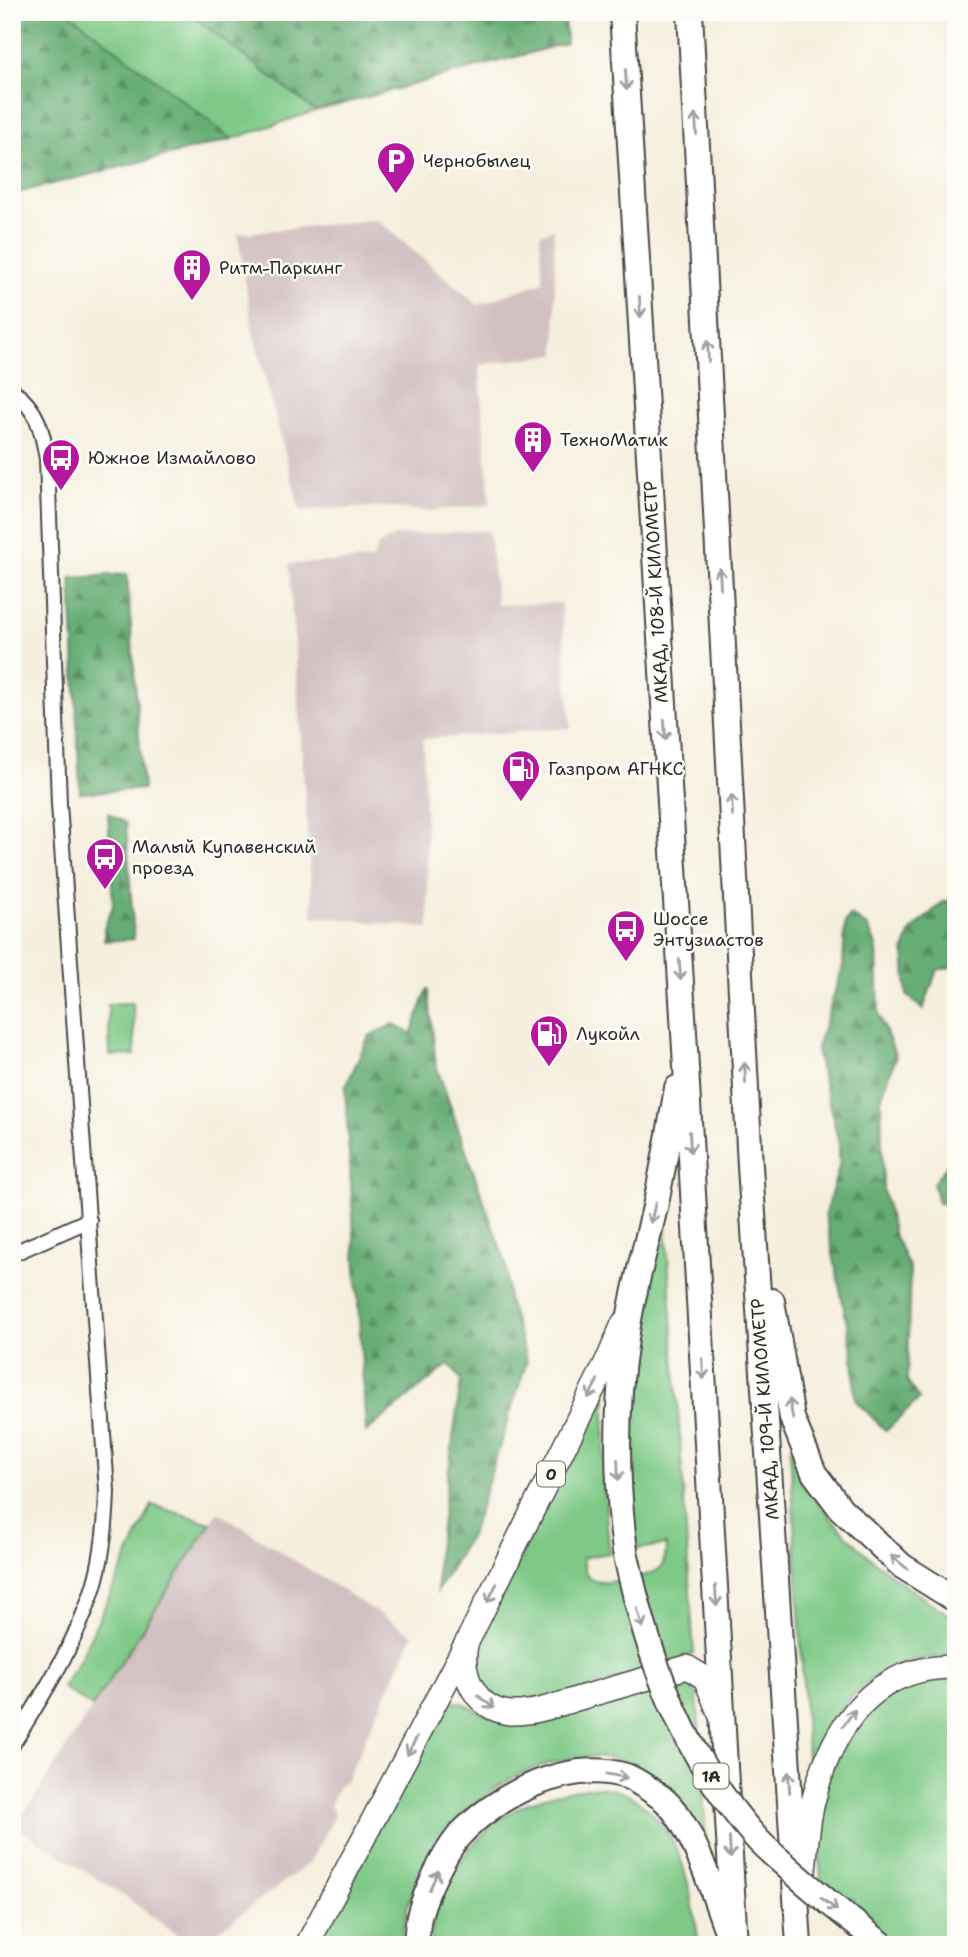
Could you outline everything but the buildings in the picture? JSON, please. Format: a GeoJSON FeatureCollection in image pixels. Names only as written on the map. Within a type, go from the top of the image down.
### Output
{"type":"FeatureCollection","features":[{"type":"Feature","properties":{"kind":"highway","name":"МКАД, 108-Й КИЛОМЕТР"},"geometry":{"type":"LineString","coordinates":[[622,12],[685,1049]]}},
{"type":"Feature","properties":{"kind":"highway","name":"МКАД, 109-Й КИЛОМЕТР"},"geometry":{"type":"LineString","coordinates":[[690,12],[750,1166],[799,1937]]}},
{"type":"Feature","properties":{"kind":"highway"},"geometry":{"type":"LineString","coordinates":[[685,1049],[733,1945]]}},
{"type":"Feature","properties":{"kind":"highway","name":"0"},"geometry":{"type":"LineString","coordinates":[[631,1305],[657,1199],[685,1049]]}},
{"type":"Feature","properties":{"kind":"highway"},"geometry":{"type":"LineString","coordinates":[[750,1166],[792,1418],[814,1473],[841,1509],[902,1566],[956,1600]]}},
{"type":"Feature","properties":{"kind":"highway","name":"1A"},"geometry":{"type":"LineString","coordinates":[[631,1305],[623,1366],[617,1456],[619,1502],[635,1601],[652,1658],[681,1729],[716,1785],[757,1839],[823,1899],[883,1945]]}},
{"type":"Feature","properties":{"kind":"highway"},"geometry":{"type":"LineString","coordinates":[[416,1945],[419,1913],[435,1876],[457,1838],[489,1808],[518,1791],[558,1776],[594,1772],[626,1776],[663,1799],[684,1824],[733,1945]]}},
{"type":"Feature","properties":{"kind":"main road","name":"0"},"geometry":{"type":"LineString","coordinates":[[307,1945],[467,1642],[610,1355],[631,1305]]}},
{"type":"Feature","properties":{"kind":"main road"},"geometry":{"type":"LineString","coordinates":[[467,1642],[465,1667],[474,1691],[490,1708],[511,1713],[536,1710],[687,1667],[705,1678],[723,1722]]}},
{"type":"Feature","properties":{"kind":"main road"},"geometry":{"type":"LineString","coordinates":[[799,1937],[813,1801],[824,1764],[840,1731],[855,1709],[878,1689],[912,1672],[938,1666],[956,1667]]}},
{"type":"Feature","properties":{"kind":"street"},"geometry":{"type":"LineString","coordinates":[[12,390],[26,401],[41,426],[47,459],[59,804],[107,1491],[106,1523],[93,1591],[62,1662],[12,1745]]}},
{"type":"Feature","properties":{"kind":"street"},"geometry":{"type":"LineString","coordinates":[[12,1254],[89,1220]]}},
{"type":"Feature","properties":{"kind":"shaded area"},"geometry":{"type":"Polygon","coordinates":[[[377,220],[478,305],[543,282],[540,234],[554,229],[556,354],[479,365],[490,505],[426,511],[384,507],[300,510],[253,332],[238,234],[377,220]]]}},
{"type":"Feature","properties":{"kind":"shaded area"},"geometry":{"type":"Polygon","coordinates":[[[489,530],[497,605],[561,603],[571,728],[423,739],[429,928],[313,916],[289,564],[372,560],[378,545],[395,536],[489,530]]]}},
{"type":"Feature","properties":{"kind":"shaded area"},"geometry":{"type":"Polygon","coordinates":[[[218,1512],[413,1635],[346,1781],[339,1786],[330,1805],[335,1816],[309,1863],[200,1945],[190,1945],[130,1900],[16,1826],[218,1512]]]}},
{"type":"Feature","properties":{"kind":"green space"},"geometry":{"type":"Polygon","coordinates":[[[12,12],[564,12],[566,43],[315,111],[232,139],[12,194],[12,12]]]}},
{"type":"Feature","properties":{"kind":"green space"},"geometry":{"type":"Polygon","coordinates":[[[12,12],[68,12],[232,139],[12,194],[12,12]]]}},
{"type":"Feature","properties":{"kind":"green space"},"geometry":{"type":"Polygon","coordinates":[[[187,12],[564,12],[566,43],[315,111],[187,12]]]}},
{"type":"Feature","properties":{"kind":"green space"},"geometry":{"type":"Polygon","coordinates":[[[127,574],[143,789],[80,793],[71,578],[127,574]]]}},
{"type":"Feature","properties":{"kind":"green space"},"geometry":{"type":"Polygon","coordinates":[[[108,813],[126,823],[134,939],[104,941],[104,928],[113,906],[108,813]]]}},
{"type":"Feature","properties":{"kind":"green space"},"geometry":{"type":"Polygon","coordinates":[[[956,899],[956,966],[937,970],[923,1010],[907,995],[904,951],[911,931],[943,902],[956,899]]]}},
{"type":"Feature","properties":{"kind":"green space"},"geometry":{"type":"Polygon","coordinates":[[[851,915],[868,927],[877,948],[879,1015],[896,1057],[881,1099],[883,1189],[893,1232],[910,1269],[907,1381],[919,1399],[886,1431],[855,1400],[853,1354],[825,1214],[839,1167],[839,1143],[816,1051],[843,966],[845,922],[851,915]]]}},
{"type":"Feature","properties":{"kind":"green space"},"geometry":{"type":"Polygon","coordinates":[[[428,988],[436,1065],[506,1264],[508,1299],[527,1361],[472,1532],[437,1591],[437,1556],[461,1380],[449,1364],[366,1432],[345,1088],[369,1036],[394,1024],[411,1034],[428,988]]]}},
{"type":"Feature","properties":{"kind":"green space"},"geometry":{"type":"Polygon","coordinates":[[[133,1003],[135,1055],[110,1056],[108,1004],[133,1003]]]}},
{"type":"Feature","properties":{"kind":"green space"},"geometry":{"type":"Polygon","coordinates":[[[956,1154],[956,1204],[938,1203],[933,1183],[956,1154]]]}},
{"type":"Feature","properties":{"kind":"green space"},"geometry":{"type":"Polygon","coordinates":[[[665,1211],[694,1653],[665,1666],[533,1704],[506,1705],[483,1690],[473,1651],[606,1393],[604,1473],[610,1553],[582,1558],[585,1570],[591,1579],[596,1581],[615,1581],[656,1571],[664,1562],[666,1545],[636,1549],[629,1428],[645,1303],[665,1211]]]}},
{"type":"Feature","properties":{"kind":"green space"},"geometry":{"type":"Polygon","coordinates":[[[790,1448],[805,1483],[838,1526],[894,1577],[956,1619],[956,1656],[936,1657],[900,1665],[869,1682],[843,1707],[808,1774],[790,1448]]]}},
{"type":"Feature","properties":{"kind":"green space"},"geometry":{"type":"Polygon","coordinates":[[[152,1505],[211,1523],[92,1707],[62,1687],[79,1661],[152,1505]]]}},
{"type":"Feature","properties":{"kind":"green space"},"geometry":{"type":"Polygon","coordinates":[[[956,1674],[956,1930],[923,1945],[843,1945],[854,1930],[855,1912],[853,1899],[823,1903],[820,1866],[825,1783],[864,1709],[909,1681],[956,1674]]]}},
{"type":"Feature","properties":{"kind":"green space"},"geometry":{"type":"Polygon","coordinates":[[[677,1677],[688,1679],[697,1693],[707,1853],[668,1796],[647,1773],[623,1761],[605,1757],[560,1761],[529,1770],[501,1785],[474,1804],[451,1827],[431,1853],[416,1882],[406,1913],[402,1945],[315,1945],[446,1701],[462,1703],[490,1717],[677,1677]]]}},
{"type":"Feature","properties":{"kind":"green space"},"geometry":{"type":"Polygon","coordinates":[[[600,1787],[623,1793],[645,1806],[672,1839],[687,1880],[699,1945],[430,1945],[435,1916],[446,1888],[473,1845],[489,1828],[528,1803],[550,1795],[600,1787]]]}},
{"type":"Feature","properties":{"kind":"place","name":"Чернобылец"},"geometry":{"type":"Point","coordinates":[396,195]}},
{"type":"Feature","properties":{"kind":"place","name":"Ритм-Паркинг"},"geometry":{"type":"Point","coordinates":[192,302]}},
{"type":"Feature","properties":{"kind":"place","name":"ТехноМатик"},"geometry":{"type":"Point","coordinates":[533,474]}},
{"type":"Feature","properties":{"kind":"place","name":"Южное Измайлово"},"geometry":{"type":"Point","coordinates":[61,492]}},
{"type":"Feature","properties":{"kind":"place","name":"Газпром АГНКС"},"geometry":{"type":"Point","coordinates":[521,803]}},
{"type":"Feature","properties":{"kind":"place","name":"Малый Купавенский проезд"},"geometry":{"type":"Point","coordinates":[105,891]}},
{"type":"Feature","properties":{"kind":"place","name":"Шоссе Энтузиастов"},"geometry":{"type":"Point","coordinates":[626,963]}},
{"type":"Feature","properties":{"kind":"place","name":"Лукойл"},"geometry":{"type":"Point","coordinates":[549,1068]}}]}
